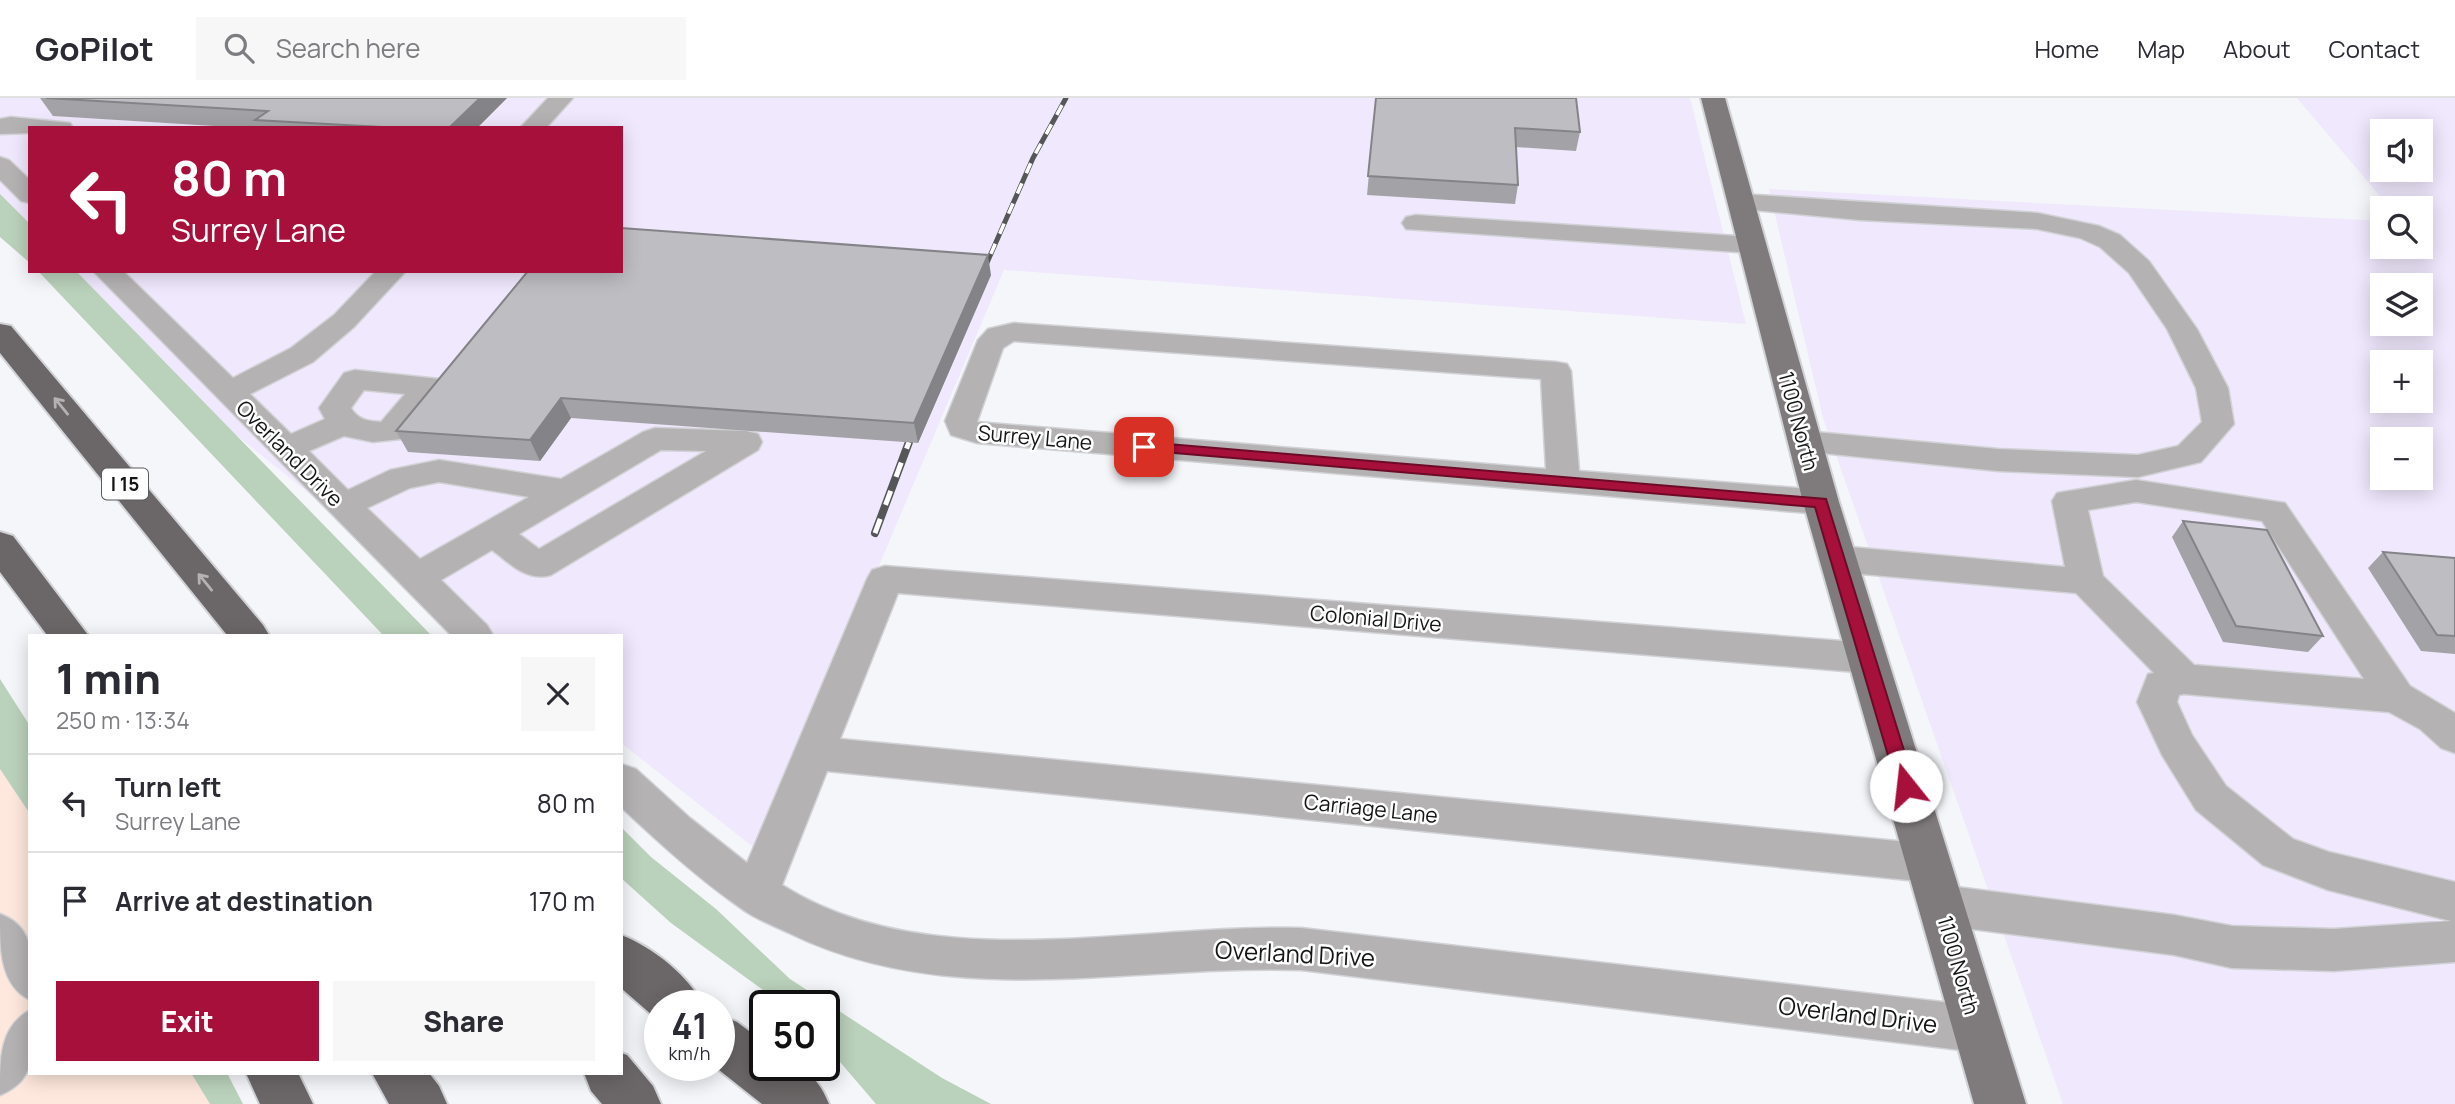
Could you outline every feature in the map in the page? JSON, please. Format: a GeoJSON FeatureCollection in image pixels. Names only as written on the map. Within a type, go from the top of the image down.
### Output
{"type":"FeatureCollection","features":[{"type":"Feature","properties":{"kind":"highway","name":"I 15"},"geometry":{"type":"LineString","coordinates":[[0,333],[248,634]]}},
{"type":"Feature","properties":{"kind":"highway"},"geometry":{"type":"LineString","coordinates":[[0,545],[67,634]]}},
{"type":"Feature","properties":{"kind":"highway"},"geometry":{"type":"LineString","coordinates":[[0,559],[39,634]]}},
{"type":"Feature","properties":{"kind":"highway"},"geometry":{"type":"LineString","coordinates":[[623,959],[659,990]]}},
{"type":"Feature","properties":{"kind":"highway"},"geometry":{"type":"LineString","coordinates":[[735,1051],[803,1104]]}},
{"type":"Feature","properties":{"kind":"highway"},"geometry":{"type":"LineString","coordinates":[[272,1075],[287,1104]]}},
{"type":"Feature","properties":{"kind":"highway"},"geometry":{"type":"LineString","coordinates":[[399,1075],[421,1104]]}},
{"type":"Feature","properties":{"kind":"highway"},"geometry":{"type":"LineString","coordinates":[[611,1075],[635,1104]]}},
{"type":"Feature","properties":{"kind":"main road","name":"1100 North"},"geometry":{"type":"LineString","coordinates":[[1713,98],[1821,502],[2000,1104]]}},
{"type":"Feature","properties":{"kind":"street"},"geometry":{"type":"LineString","coordinates":[[534,126],[561,98]]}},
{"type":"Feature","properties":{"kind":"street"},"geometry":{"type":"LineString","coordinates":[[0,127],[11,124],[36,126]]}},
{"type":"Feature","properties":{"kind":"street"},"geometry":{"type":"LineString","coordinates":[[0,165],[28,193]]}},
{"type":"Feature","properties":{"kind":"street"},"geometry":{"type":"LineString","coordinates":[[1416,223],[1752,245]]}},
{"type":"Feature","properties":{"kind":"street","name":"Overland Drive"},"geometry":{"type":"LineString","coordinates":[[109,273],[473,634]]}},
{"type":"Feature","properties":{"kind":"street"},"geometry":{"type":"LineString","coordinates":[[229,391],[302,355],[344,321],[390,273]]}},
{"type":"Feature","properties":{"kind":"street","name":"Surrey Lane"},"geometry":{"type":"LineString","coordinates":[[1563,481],[1556,371],[1014,331],[999,335],[989,346],[963,414],[962,428],[977,433],[1563,481],[1821,502]]}},
{"type":"Feature","properties":{"kind":"street"},"geometry":{"type":"LineString","coordinates":[[285,449],[345,423]]}},
{"type":"Feature","properties":{"kind":"street"},"geometry":{"type":"LineString","coordinates":[[416,578],[655,439],[746,442],[538,566],[494,533]]}},
{"type":"Feature","properties":{"kind":"street"},"geometry":{"type":"LineString","coordinates":[[343,506],[402,478],[428,472],[565,491]]}},
{"type":"Feature","properties":{"kind":"street"},"geometry":{"type":"LineString","coordinates":[[2184,679],[2086,581],[2069,501],[2136,491],[2273,512],[2396,697]]}},
{"type":"Feature","properties":{"kind":"street"},"geometry":{"type":"LineString","coordinates":[[1839,559],[1968,573],[2086,581]]}},
{"type":"Feature","properties":{"kind":"street","name":"Colonial Drive"},"geometry":{"type":"LineString","coordinates":[[814,753],[885,579],[1868,658]]}},
{"type":"Feature","properties":{"kind":"street"},"geometry":{"type":"LineString","coordinates":[[2455,737],[2434,718],[2396,697],[2184,679],[2162,685],[2157,702],[2176,744],[2211,798],[2278,852],[2328,871],[2455,902]]}},
{"type":"Feature","properties":{"kind":"street"},"geometry":{"type":"LineString","coordinates":[[756,895],[814,753]]}},
{"type":"Feature","properties":{"kind":"street","name":"Carriage Lane"},"geometry":{"type":"LineString","coordinates":[[814,753],[1928,863]]}},
{"type":"Feature","properties":{"kind":"street","name":"Overland Drive"},"geometry":{"type":"LineString","coordinates":[[623,783],[719,869],[756,895],[800,920],[838,936],[881,949],[928,957],[1027,961],[1221,948],[1301,948],[1977,1028]]}},
{"type":"Feature","properties":{"kind":"street"},"geometry":{"type":"LineString","coordinates":[[1941,905],[2134,929],[2232,947],[2334,950],[2455,941]]}},
{"type":"Feature","properties":{"kind":"street"},"geometry":{"type":"LineString","coordinates":[[0,934],[28,976]]}},
{"type":"Feature","properties":{"kind":"street"},"geometry":{"type":"LineString","coordinates":[[0,1071],[28,1036]]}},
{"type":"Feature","properties":{"kind":"lane"},"geometry":{"type":"LineString","coordinates":[[1738,191],[1897,214],[2012,218],[2078,230],[2108,240],[2132,255],[2174,316],[2213,390],[2218,424],[2189,454],[2138,467],[1998,460],[1804,442]]}},
{"type":"Feature","properties":{"kind":"shaded area"},"geometry":{"type":"Polygon","coordinates":[[[0,98],[1690,98],[1746,324],[1004,270],[760,847],[753,847],[623,745],[623,634],[486,634],[133,353],[54,273],[623,273],[623,126],[28,126],[28,246],[0,218],[0,98]]]}},
{"type":"Feature","properties":{"kind":"shaded area"},"geometry":{"type":"Polygon","coordinates":[[[2297,98],[2455,98],[2455,1104],[2063,1104],[1823,418],[1769,189],[2370,220],[2370,259],[2433,259],[2433,196],[2380,196],[2297,98]]]}},
{"type":"Feature","properties":{"kind":"shaded area"},"geometry":{"type":"Polygon","coordinates":[[[0,769],[28,811],[28,1075],[192,1075],[210,1104],[0,1104],[0,769]]]}},
{"type":"Feature","properties":{"kind":"green space"},"geometry":{"type":"Polygon","coordinates":[[[0,194],[28,222],[28,261],[0,237],[0,194]]]}},
{"type":"Feature","properties":{"kind":"green space"},"geometry":{"type":"Polygon","coordinates":[[[40,273],[78,273],[430,634],[382,634],[40,273]]]}},
{"type":"Feature","properties":{"kind":"green space"},"geometry":{"type":"Polygon","coordinates":[[[0,679],[28,723],[28,811],[0,769],[0,679]]]}},
{"type":"Feature","properties":{"kind":"green space"},"geometry":{"type":"Polygon","coordinates":[[[623,829],[651,857],[716,909],[790,979],[807,990],[763,990],[671,923],[623,880],[623,829]]]}},
{"type":"Feature","properties":{"kind":"green space"},"geometry":{"type":"Polygon","coordinates":[[[840,1012],[942,1078],[991,1104],[876,1104],[840,1062],[840,1012]]]}},
{"type":"Feature","properties":{"kind":"green space"},"geometry":{"type":"Polygon","coordinates":[[[192,1075],[228,1075],[243,1104],[210,1104],[192,1075]]]}},
{"type":"Feature","properties":{"kind":"building"},"geometry":{"type":"Polygon","coordinates":[[[46,98],[480,98],[451,126],[364,126],[255,120],[268,111],[46,98]]]}},
{"type":"Feature","properties":{"kind":"building"},"geometry":{"type":"Polygon","coordinates":[[[1376,98],[1576,98],[1580,132],[1515,128],[1518,185],[1368,176],[1376,98]]]}},
{"type":"Feature","properties":{"kind":"building"},"geometry":{"type":"Polygon","coordinates":[[[623,228],[988,255],[914,423],[561,398],[530,440],[396,431],[526,273],[623,273],[623,228]]]}},
{"type":"Feature","properties":{"kind":"building"},"geometry":{"type":"Polygon","coordinates":[[[2183,521],[2267,530],[2323,636],[2236,626],[2183,521]]]}},
{"type":"Feature","properties":{"kind":"building"},"geometry":{"type":"Polygon","coordinates":[[[2383,552],[2455,558],[2455,636],[2437,635],[2383,552]]]}},
{"type":"Feature","properties":{"kind":"railway"},"geometry":{"type":"LineString","coordinates":[[982,274],[1033,158],[1066,98]]}},
{"type":"Feature","properties":{"kind":"railway"},"geometry":{"type":"LineString","coordinates":[[875,533],[909,442]]}},
{"type":"Feature","properties":{"kind":"route"},"geometry":{"type":"LineString","coordinates":[[1144,447],[1821,502],[1906,786]]}}]}
